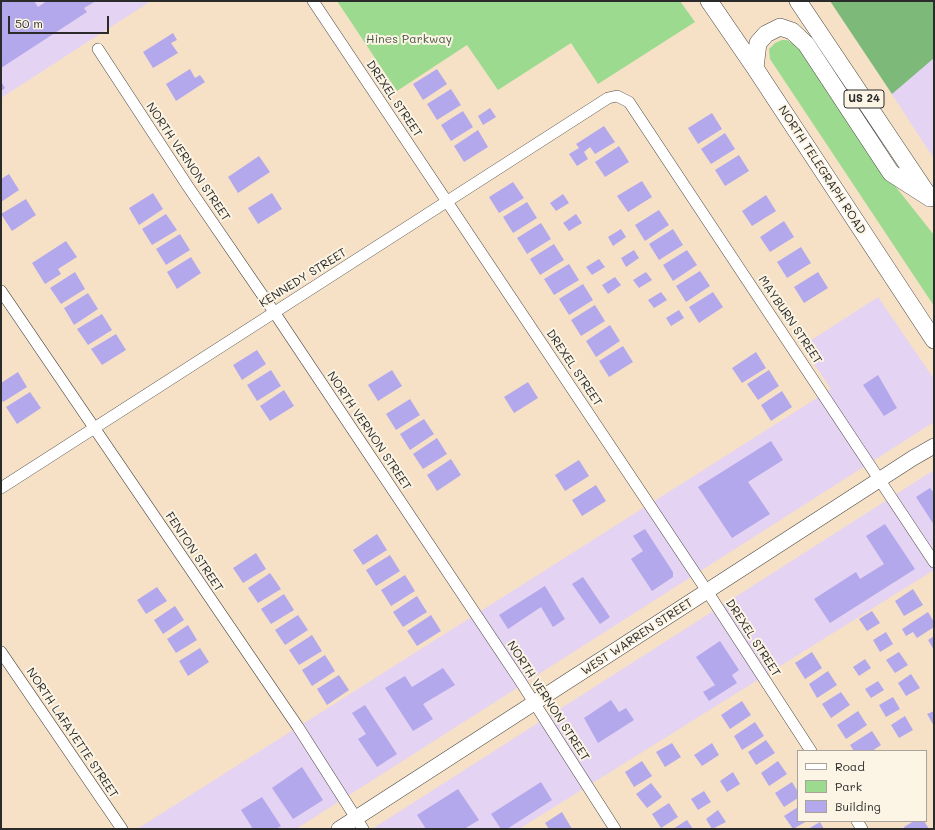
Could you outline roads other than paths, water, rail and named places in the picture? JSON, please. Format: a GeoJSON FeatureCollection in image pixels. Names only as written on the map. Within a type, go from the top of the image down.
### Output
{"type":"FeatureCollection","features":[{"type":"Feature","properties":{"kind":"main road","name":"NORTH TELEGRAPH ROAD"},"geometry":{"type":"LineString","coordinates":[[709,1],[755,68],[934,340]]}},
{"type":"Feature","properties":{"kind":"main road","name":"US 24"},"geometry":{"type":"LineString","coordinates":[[798,1],[932,201]]}},
{"type":"Feature","properties":{"kind":"main road"},"geometry":{"type":"LineString","coordinates":[[755,68],[758,44],[766,34],[780,27],[792,31],[806,44],[891,173],[932,201]]}},
{"type":"Feature","properties":{"kind":"main road","name":"WEST WARREN STREET"},"geometry":{"type":"LineString","coordinates":[[340,829],[359,824],[534,704],[913,458],[934,446]]}},
{"type":"Feature","properties":{"kind":"street","name":"DREXEL STREET"},"geometry":{"type":"LineString","coordinates":[[313,1],[707,591],[810,750]]}},
{"type":"Feature","properties":{"kind":"street","name":"NORTH VERNON STREET"},"geometry":{"type":"LineString","coordinates":[[98,49],[189,188],[274,312],[534,704],[615,829]]}},
{"type":"Feature","properties":{"kind":"street","name":"KENNEDY STREET"},"geometry":{"type":"LineString","coordinates":[[1,488],[608,98],[621,98]]}},
{"type":"Feature","properties":{"kind":"street","name":"MAYBURN STREET"},"geometry":{"type":"LineString","coordinates":[[621,98],[630,102],[934,562]]}},
{"type":"Feature","properties":{"kind":"street","name":"FENTON STREET"},"geometry":{"type":"LineString","coordinates":[[1,291],[294,721],[359,824]]}},
{"type":"Feature","properties":{"kind":"street","name":"NORTH LAFAYETTE STREET"},"geometry":{"type":"LineString","coordinates":[[1,652],[122,829]]}},
{"type":"Feature","properties":{"kind":"park label","name":"Hines Parkway"},"geometry":{"type":"Point","coordinates":[409,39]}}]}
